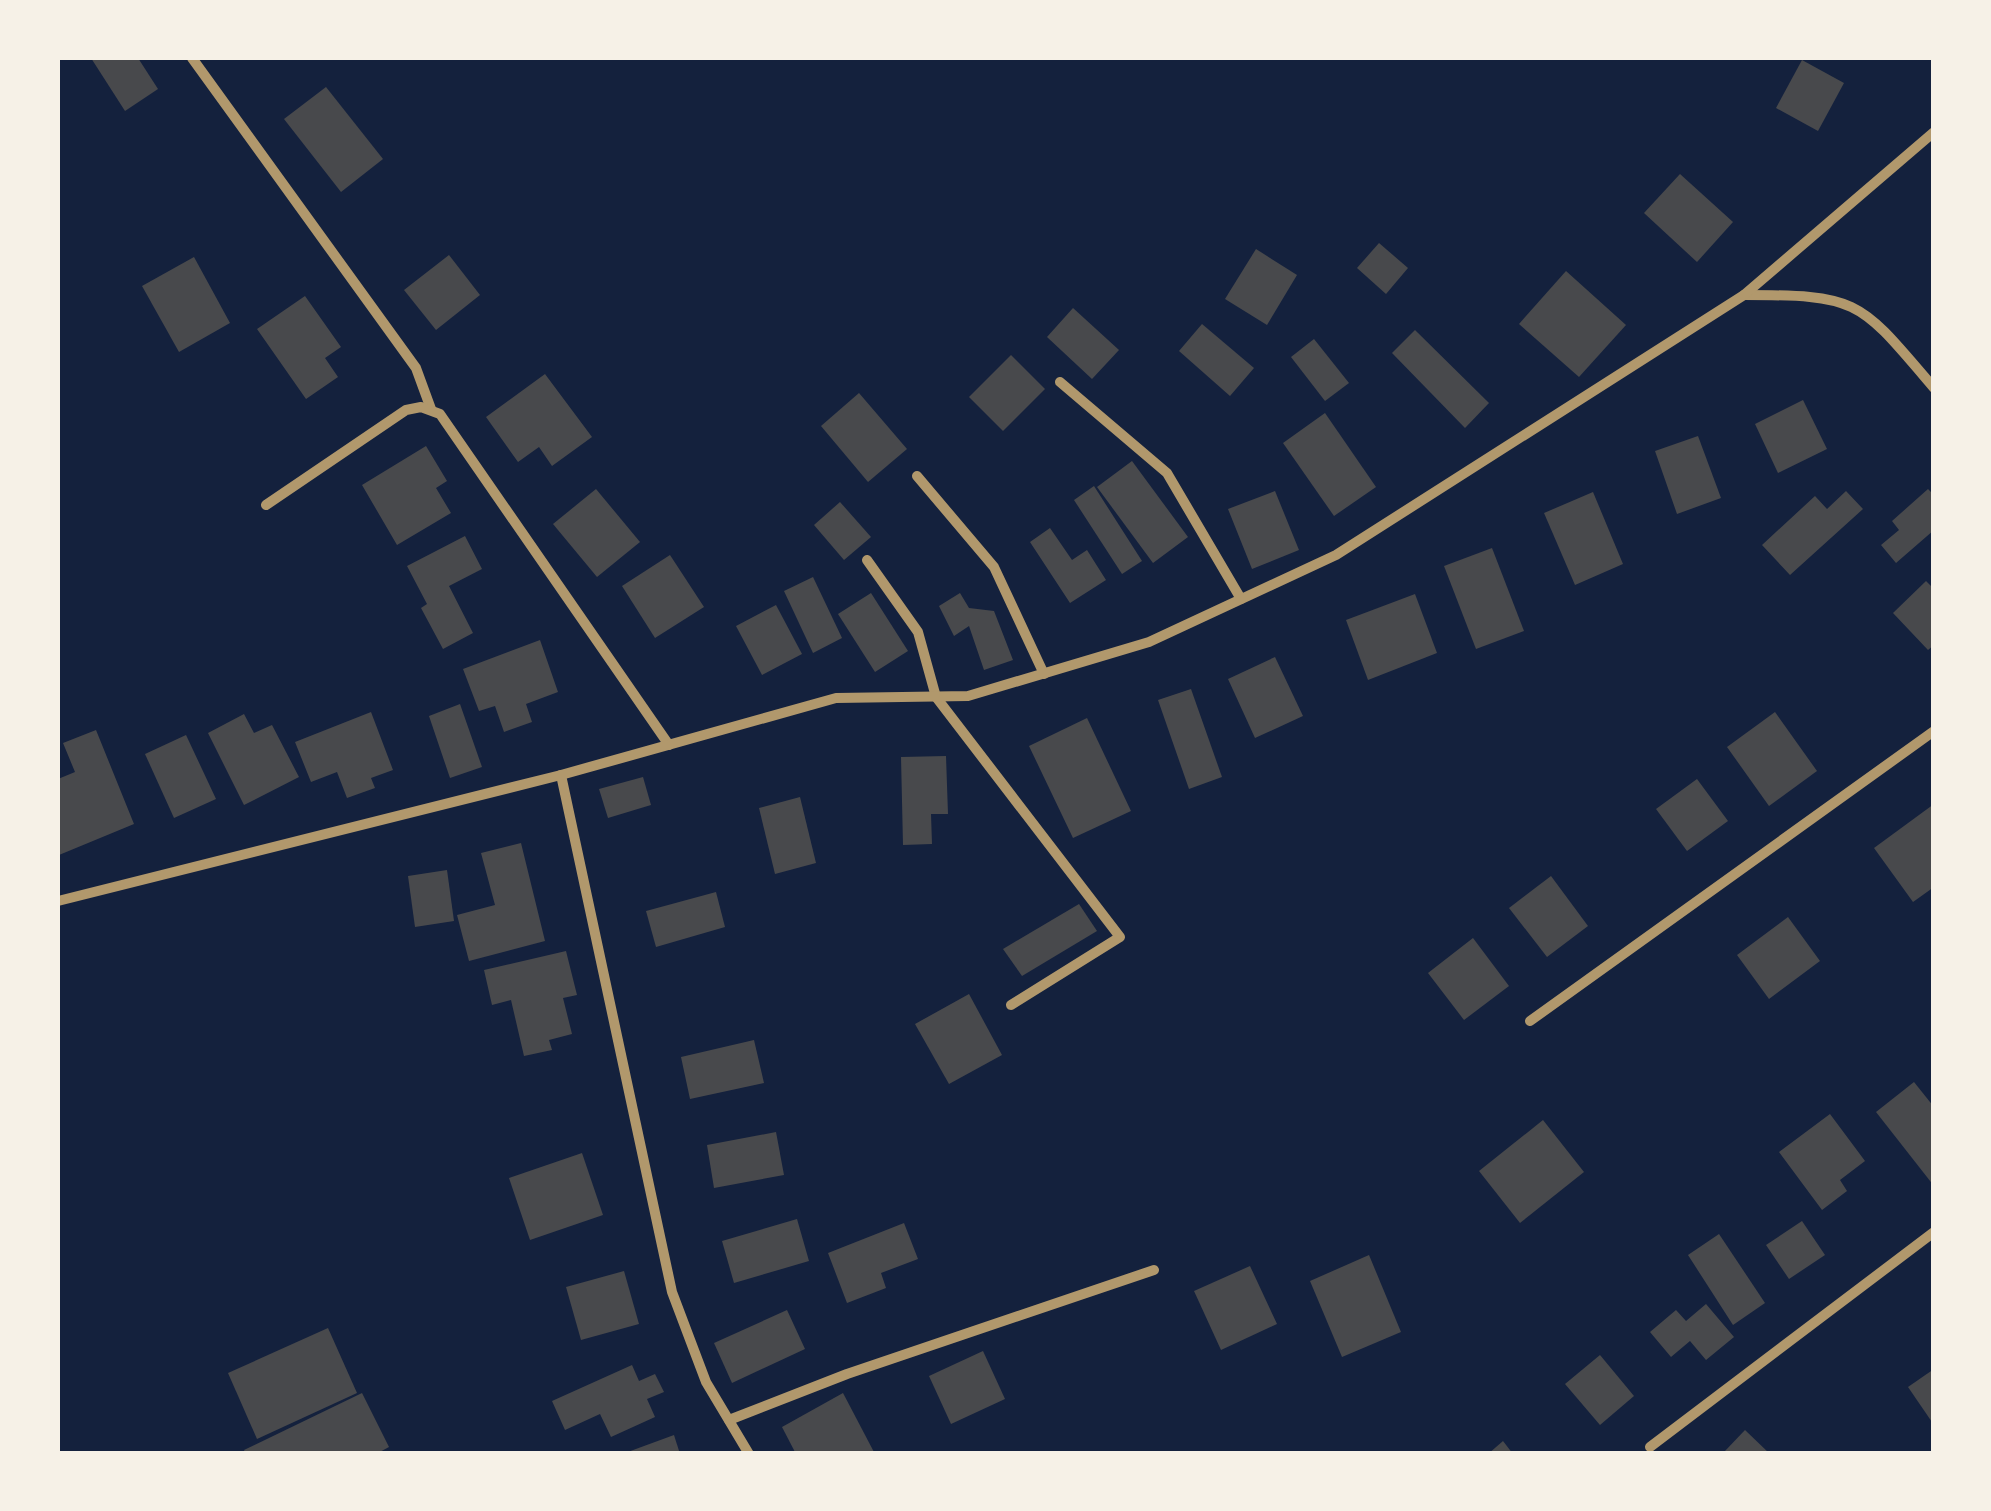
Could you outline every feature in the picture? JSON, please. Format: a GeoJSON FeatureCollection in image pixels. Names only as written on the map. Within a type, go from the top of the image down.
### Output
{"type":"FeatureCollection","features":[{"type":"Feature","properties":{"kind":"street"},"geometry":{"type":"LineString","coordinates":[[192,58],[416,368],[431,409],[450,422],[669,746]]}},
{"type":"Feature","properties":{"kind":"street"},"geometry":{"type":"LineString","coordinates":[[58,901],[561,775],[836,698],[968,696],[1149,642],[1336,554],[1744,294],[1934,132]]}},
{"type":"Feature","properties":{"kind":"street"},"geometry":{"type":"LineString","coordinates":[[1744,294],[1819,294],[1848,302],[1886,332],[1934,388]]}},
{"type":"Feature","properties":{"kind":"street"},"geometry":{"type":"LineString","coordinates":[[1060,382],[1167,473],[1242,598]]}},
{"type":"Feature","properties":{"kind":"street"},"geometry":{"type":"LineString","coordinates":[[266,505],[406,410],[431,409]]}},
{"type":"Feature","properties":{"kind":"street"},"geometry":{"type":"LineString","coordinates":[[917,476],[994,566],[1044,674]]}},
{"type":"Feature","properties":{"kind":"street"},"geometry":{"type":"LineString","coordinates":[[867,560],[918,632],[936,697],[1120,937],[1012,1006]]}},
{"type":"Feature","properties":{"kind":"street"},"geometry":{"type":"LineString","coordinates":[[1530,1021],[1934,731]]}},
{"type":"Feature","properties":{"kind":"street"},"geometry":{"type":"LineString","coordinates":[[561,775],[672,1292],[706,1382],[749,1454]]}},
{"type":"Feature","properties":{"kind":"street"},"geometry":{"type":"LineString","coordinates":[[1650,1447],[1934,1232]]}},
{"type":"Feature","properties":{"kind":"street"},"geometry":{"type":"LineString","coordinates":[[729,1420],[865,1368],[1154,1270]]}},
{"type":"Feature","properties":{"kind":"building"},"geometry":{"type":"Polygon","coordinates":[[[91,58],[138,58],[158,89],[125,111],[91,58]]]}},
{"type":"Feature","properties":{"kind":"building"},"geometry":{"type":"Polygon","coordinates":[[[1802,60],[1844,83],[1818,131],[1776,108],[1802,60]]]}},
{"type":"Feature","properties":{"kind":"building"},"geometry":{"type":"Polygon","coordinates":[[[326,87],[383,159],[341,192],[284,119],[326,87]]]}},
{"type":"Feature","properties":{"kind":"building"},"geometry":{"type":"Polygon","coordinates":[[[1680,174],[1733,222],[1697,262],[1644,213],[1680,174]]]}},
{"type":"Feature","properties":{"kind":"building"},"geometry":{"type":"Polygon","coordinates":[[[1379,243],[1408,268],[1386,294],[1357,268],[1379,243]]]}},
{"type":"Feature","properties":{"kind":"building"},"geometry":{"type":"Polygon","coordinates":[[[1256,249],[1297,275],[1267,325],[1225,299],[1256,249]]]}},
{"type":"Feature","properties":{"kind":"building"},"geometry":{"type":"Polygon","coordinates":[[[449,255],[480,295],[436,330],[404,290],[449,255]]]}},
{"type":"Feature","properties":{"kind":"building"},"geometry":{"type":"Polygon","coordinates":[[[194,257],[230,323],[179,352],[142,286],[194,257]]]}},
{"type":"Feature","properties":{"kind":"building"},"geometry":{"type":"Polygon","coordinates":[[[1566,271],[1626,325],[1579,377],[1519,324],[1566,271]]]}},
{"type":"Feature","properties":{"kind":"building"},"geometry":{"type":"Polygon","coordinates":[[[305,296],[341,347],[325,358],[338,377],[306,399],[257,329],[305,296]]]}},
{"type":"Feature","properties":{"kind":"building"},"geometry":{"type":"Polygon","coordinates":[[[1073,308],[1119,350],[1092,379],[1047,337],[1073,308]]]}},
{"type":"Feature","properties":{"kind":"building"},"geometry":{"type":"Polygon","coordinates":[[[1202,324],[1254,368],[1230,396],[1179,351],[1202,324]]]}},
{"type":"Feature","properties":{"kind":"building"},"geometry":{"type":"Polygon","coordinates":[[[1415,330],[1489,403],[1465,428],[1392,353],[1415,330]]]}},
{"type":"Feature","properties":{"kind":"building"},"geometry":{"type":"Polygon","coordinates":[[[1314,339],[1349,383],[1325,401],[1291,357],[1314,339]]]}},
{"type":"Feature","properties":{"kind":"building"},"geometry":{"type":"Polygon","coordinates":[[[1011,355],[1045,389],[1003,431],[969,397],[1011,355]]]}},
{"type":"Feature","properties":{"kind":"building"},"geometry":{"type":"Polygon","coordinates":[[[545,374],[592,437],[552,466],[539,447],[518,462],[486,417],[545,374]]]}},
{"type":"Feature","properties":{"kind":"building"},"geometry":{"type":"Polygon","coordinates":[[[859,393],[907,449],[868,482],[821,426],[859,393]]]}},
{"type":"Feature","properties":{"kind":"building"},"geometry":{"type":"Polygon","coordinates":[[[1803,400],[1827,449],[1778,473],[1755,424],[1803,400]]]}},
{"type":"Feature","properties":{"kind":"building"},"geometry":{"type":"Polygon","coordinates":[[[1325,413],[1376,487],[1334,516],[1283,443],[1325,413]]]}},
{"type":"Feature","properties":{"kind":"building"},"geometry":{"type":"Polygon","coordinates":[[[1698,436],[1721,498],[1677,514],[1655,451],[1698,436]]]}},
{"type":"Feature","properties":{"kind":"building"},"geometry":{"type":"Polygon","coordinates":[[[426,446],[447,481],[436,488],[451,513],[397,545],[362,485],[426,446]]]}},
{"type":"Feature","properties":{"kind":"building"},"geometry":{"type":"Polygon","coordinates":[[[1132,461],[1188,537],[1153,563],[1097,487],[1132,461]]]}},
{"type":"Feature","properties":{"kind":"building"},"geometry":{"type":"Polygon","coordinates":[[[1094,486],[1142,561],[1122,574],[1074,500],[1094,486]]]}},
{"type":"Feature","properties":{"kind":"building"},"geometry":{"type":"Polygon","coordinates":[[[596,489],[640,542],[597,577],[553,524],[596,489]]]}},
{"type":"Feature","properties":{"kind":"building"},"geometry":{"type":"Polygon","coordinates":[[[1928,489],[1934,495],[1934,530],[1896,563],[1881,545],[1899,530],[1892,521],[1928,489]]]}},
{"type":"Feature","properties":{"kind":"building"},"geometry":{"type":"Polygon","coordinates":[[[1275,491],[1299,550],[1252,569],[1228,509],[1275,491]]]}},
{"type":"Feature","properties":{"kind":"building"},"geometry":{"type":"Polygon","coordinates":[[[1846,491],[1863,509],[1790,575],[1762,545],[1815,496],[1827,509],[1846,491]]]}},
{"type":"Feature","properties":{"kind":"building"},"geometry":{"type":"Polygon","coordinates":[[[1593,492],[1623,564],[1575,585],[1544,513],[1593,492]]]}},
{"type":"Feature","properties":{"kind":"building"},"geometry":{"type":"Polygon","coordinates":[[[840,502],[871,537],[844,560],[814,525],[840,502]]]}},
{"type":"Feature","properties":{"kind":"building"},"geometry":{"type":"Polygon","coordinates":[[[1050,528],[1072,560],[1087,550],[1106,580],[1070,603],[1030,542],[1050,528]]]}},
{"type":"Feature","properties":{"kind":"building"},"geometry":{"type":"Polygon","coordinates":[[[465,536],[482,569],[449,586],[473,633],[443,649],[421,608],[427,604],[407,566],[465,536]]]}},
{"type":"Feature","properties":{"kind":"building"},"geometry":{"type":"Polygon","coordinates":[[[1492,548],[1524,631],[1476,649],[1444,566],[1492,548]]]}},
{"type":"Feature","properties":{"kind":"building"},"geometry":{"type":"Polygon","coordinates":[[[670,555],[704,607],[655,638],[622,586],[670,555]]]}},
{"type":"Feature","properties":{"kind":"building"},"geometry":{"type":"Polygon","coordinates":[[[813,577],[842,638],[813,653],[784,591],[813,577]]]}},
{"type":"Feature","properties":{"kind":"building"},"geometry":{"type":"Polygon","coordinates":[[[1926,581],[1934,589],[1934,645],[1928,650],[1893,613],[1926,581]]]}},
{"type":"Feature","properties":{"kind":"building"},"geometry":{"type":"Polygon","coordinates":[[[871,593],[908,651],[875,672],[838,614],[871,593]]]}},
{"type":"Feature","properties":{"kind":"building"},"geometry":{"type":"Polygon","coordinates":[[[960,593],[969,608],[994,611],[1013,660],[984,670],[969,626],[954,636],[939,606],[960,593]]]}},
{"type":"Feature","properties":{"kind":"building"},"geometry":{"type":"Polygon","coordinates":[[[1415,594],[1437,653],[1368,680],[1346,620],[1415,594]]]}},
{"type":"Feature","properties":{"kind":"building"},"geometry":{"type":"Polygon","coordinates":[[[776,605],[802,654],[762,675],[736,626],[776,605]]]}},
{"type":"Feature","properties":{"kind":"building"},"geometry":{"type":"Polygon","coordinates":[[[540,640],[558,692],[526,704],[532,722],[504,732],[495,706],[479,711],[463,669],[540,640]]]}},
{"type":"Feature","properties":{"kind":"building"},"geometry":{"type":"Polygon","coordinates":[[[1275,657],[1303,716],[1255,738],[1228,679],[1275,657]]]}},
{"type":"Feature","properties":{"kind":"building"},"geometry":{"type":"Polygon","coordinates":[[[1191,689],[1222,777],[1189,789],[1158,700],[1191,689]]]}},
{"type":"Feature","properties":{"kind":"building"},"geometry":{"type":"Polygon","coordinates":[[[460,704],[482,767],[450,778],[429,716],[460,704]]]}},
{"type":"Feature","properties":{"kind":"building"},"geometry":{"type":"Polygon","coordinates":[[[371,712],[393,770],[371,778],[375,788],[347,798],[337,772],[311,782],[295,742],[371,712]]]}},
{"type":"Feature","properties":{"kind":"building"},"geometry":{"type":"Polygon","coordinates":[[[1775,712],[1817,771],[1769,806],[1727,747],[1775,712]]]}},
{"type":"Feature","properties":{"kind":"building"},"geometry":{"type":"Polygon","coordinates":[[[244,714],[254,733],[272,725],[299,777],[244,805],[208,733],[244,714]]]}},
{"type":"Feature","properties":{"kind":"building"},"geometry":{"type":"Polygon","coordinates":[[[1087,718],[1131,811],[1073,838],[1029,746],[1087,718]]]}},
{"type":"Feature","properties":{"kind":"building"},"geometry":{"type":"Polygon","coordinates":[[[96,730],[134,824],[59,855],[58,779],[75,772],[63,743],[96,730]]]}},
{"type":"Feature","properties":{"kind":"building"},"geometry":{"type":"Polygon","coordinates":[[[186,735],[216,799],[174,818],[145,754],[186,735]]]}},
{"type":"Feature","properties":{"kind":"building"},"geometry":{"type":"Polygon","coordinates":[[[946,756],[948,814],[931,814],[932,844],[903,845],[901,757],[946,756]]]}},
{"type":"Feature","properties":{"kind":"building"},"geometry":{"type":"Polygon","coordinates":[[[643,777],[651,805],[608,818],[599,789],[643,777]]]}},
{"type":"Feature","properties":{"kind":"building"},"geometry":{"type":"Polygon","coordinates":[[[1697,779],[1728,821],[1687,851],[1656,809],[1697,779]]]}},
{"type":"Feature","properties":{"kind":"building"},"geometry":{"type":"Polygon","coordinates":[[[800,797],[816,863],[775,874],[759,808],[800,797]]]}},
{"type":"Feature","properties":{"kind":"building"},"geometry":{"type":"Polygon","coordinates":[[[1934,804],[1934,887],[1913,902],[1874,848],[1934,804]]]}},
{"type":"Feature","properties":{"kind":"building"},"geometry":{"type":"Polygon","coordinates":[[[521,843],[545,941],[469,961],[457,915],[495,905],[481,853],[521,843]]]}},
{"type":"Feature","properties":{"kind":"building"},"geometry":{"type":"Polygon","coordinates":[[[447,870],[454,921],[415,927],[408,876],[447,870]]]}},
{"type":"Feature","properties":{"kind":"building"},"geometry":{"type":"Polygon","coordinates":[[[1551,876],[1588,926],[1547,957],[1509,908],[1551,876]]]}},
{"type":"Feature","properties":{"kind":"building"},"geometry":{"type":"Polygon","coordinates":[[[716,892],[725,927],[656,947],[646,911],[716,892]]]}},
{"type":"Feature","properties":{"kind":"building"},"geometry":{"type":"Polygon","coordinates":[[[1079,904],[1097,931],[1022,976],[1003,949],[1079,904]]]}},
{"type":"Feature","properties":{"kind":"building"},"geometry":{"type":"Polygon","coordinates":[[[1788,917],[1820,961],[1769,999],[1737,955],[1788,917]]]}},
{"type":"Feature","properties":{"kind":"building"},"geometry":{"type":"Polygon","coordinates":[[[1473,938],[1509,986],[1464,1020],[1428,973],[1473,938]]]}},
{"type":"Feature","properties":{"kind":"building"},"geometry":{"type":"Polygon","coordinates":[[[566,951],[577,995],[563,998],[572,1034],[549,1040],[552,1050],[524,1056],[511,1000],[492,1005],[484,970],[566,951]]]}},
{"type":"Feature","properties":{"kind":"building"},"geometry":{"type":"Polygon","coordinates":[[[969,994],[1002,1055],[949,1084],[915,1024],[969,994]]]}},
{"type":"Feature","properties":{"kind":"building"},"geometry":{"type":"Polygon","coordinates":[[[754,1040],[764,1083],[690,1099],[681,1057],[754,1040]]]}},
{"type":"Feature","properties":{"kind":"building"},"geometry":{"type":"Polygon","coordinates":[[[1914,1082],[1934,1107],[1934,1186],[1876,1112],[1914,1082]]]}},
{"type":"Feature","properties":{"kind":"building"},"geometry":{"type":"Polygon","coordinates":[[[1830,1114],[1865,1161],[1840,1180],[1847,1191],[1822,1210],[1779,1152],[1830,1114]]]}},
{"type":"Feature","properties":{"kind":"building"},"geometry":{"type":"Polygon","coordinates":[[[1543,1120],[1584,1172],[1520,1223],[1479,1171],[1543,1120]]]}},
{"type":"Feature","properties":{"kind":"building"},"geometry":{"type":"Polygon","coordinates":[[[776,1132],[784,1175],[714,1188],[707,1145],[776,1132]]]}},
{"type":"Feature","properties":{"kind":"building"},"geometry":{"type":"Polygon","coordinates":[[[582,1153],[603,1215],[530,1240],[509,1178],[582,1153]]]}},
{"type":"Feature","properties":{"kind":"building"},"geometry":{"type":"Polygon","coordinates":[[[797,1219],[809,1261],[734,1283],[722,1241],[797,1219]]]}},
{"type":"Feature","properties":{"kind":"building"},"geometry":{"type":"Polygon","coordinates":[[[1802,1221],[1825,1255],[1789,1279],[1766,1245],[1802,1221]]]}},
{"type":"Feature","properties":{"kind":"building"},"geometry":{"type":"Polygon","coordinates":[[[904,1223],[918,1259],[881,1273],[886,1288],[847,1303],[828,1253],[904,1223]]]}},
{"type":"Feature","properties":{"kind":"building"},"geometry":{"type":"Polygon","coordinates":[[[1719,1234],[1765,1303],[1733,1325],[1688,1255],[1719,1234]]]}},
{"type":"Feature","properties":{"kind":"building"},"geometry":{"type":"Polygon","coordinates":[[[1369,1255],[1401,1332],[1342,1357],[1310,1281],[1369,1255]]]}},
{"type":"Feature","properties":{"kind":"building"},"geometry":{"type":"Polygon","coordinates":[[[1250,1266],[1277,1324],[1221,1350],[1194,1291],[1250,1266]]]}},
{"type":"Feature","properties":{"kind":"building"},"geometry":{"type":"Polygon","coordinates":[[[624,1271],[639,1324],[581,1340],[566,1287],[624,1271]]]}},
{"type":"Feature","properties":{"kind":"building"},"geometry":{"type":"Polygon","coordinates":[[[1706,1304],[1734,1337],[1706,1360],[1690,1341],[1671,1357],[1650,1332],[1676,1310],[1686,1321],[1706,1304]]]}},
{"type":"Feature","properties":{"kind":"building"},"geometry":{"type":"Polygon","coordinates":[[[787,1310],[805,1349],[732,1383],[714,1343],[787,1310]]]}},
{"type":"Feature","properties":{"kind":"building"},"geometry":{"type":"Polygon","coordinates":[[[328,1328],[357,1393],[257,1439],[228,1373],[328,1328]]]}},
{"type":"Feature","properties":{"kind":"building"},"geometry":{"type":"Polygon","coordinates":[[[983,1351],[1005,1399],[951,1424],[929,1376],[983,1351]]]}},
{"type":"Feature","properties":{"kind":"building"},"geometry":{"type":"Polygon","coordinates":[[[1600,1355],[1634,1396],[1600,1425],[1565,1384],[1600,1355]]]}},
{"type":"Feature","properties":{"kind":"building"},"geometry":{"type":"Polygon","coordinates":[[[632,1365],[639,1381],[655,1374],[664,1392],[647,1399],[655,1417],[611,1437],[600,1414],[565,1430],[552,1401],[632,1365]]]}},
{"type":"Feature","properties":{"kind":"building"},"geometry":{"type":"Polygon","coordinates":[[[1934,1369],[1934,1425],[1908,1387],[1934,1369]]]}},
{"type":"Feature","properties":{"kind":"building"},"geometry":{"type":"Polygon","coordinates":[[[362,1393],[389,1447],[376,1454],[246,1454],[244,1450],[362,1393]]]}},
{"type":"Feature","properties":{"kind":"building"},"geometry":{"type":"Polygon","coordinates":[[[843,1393],[875,1454],[796,1454],[782,1427],[843,1393]]]}},
{"type":"Feature","properties":{"kind":"building"},"geometry":{"type":"Polygon","coordinates":[[[1745,1430],[1770,1454],[1725,1451],[1745,1430]]]}},
{"type":"Feature","properties":{"kind":"building"},"geometry":{"type":"Polygon","coordinates":[[[674,1435],[680,1454],[625,1454],[625,1453],[674,1435]]]}},
{"type":"Feature","properties":{"kind":"building"},"geometry":{"type":"Polygon","coordinates":[[[1503,1441],[1513,1454],[1488,1454],[1503,1441]]]}}]}
